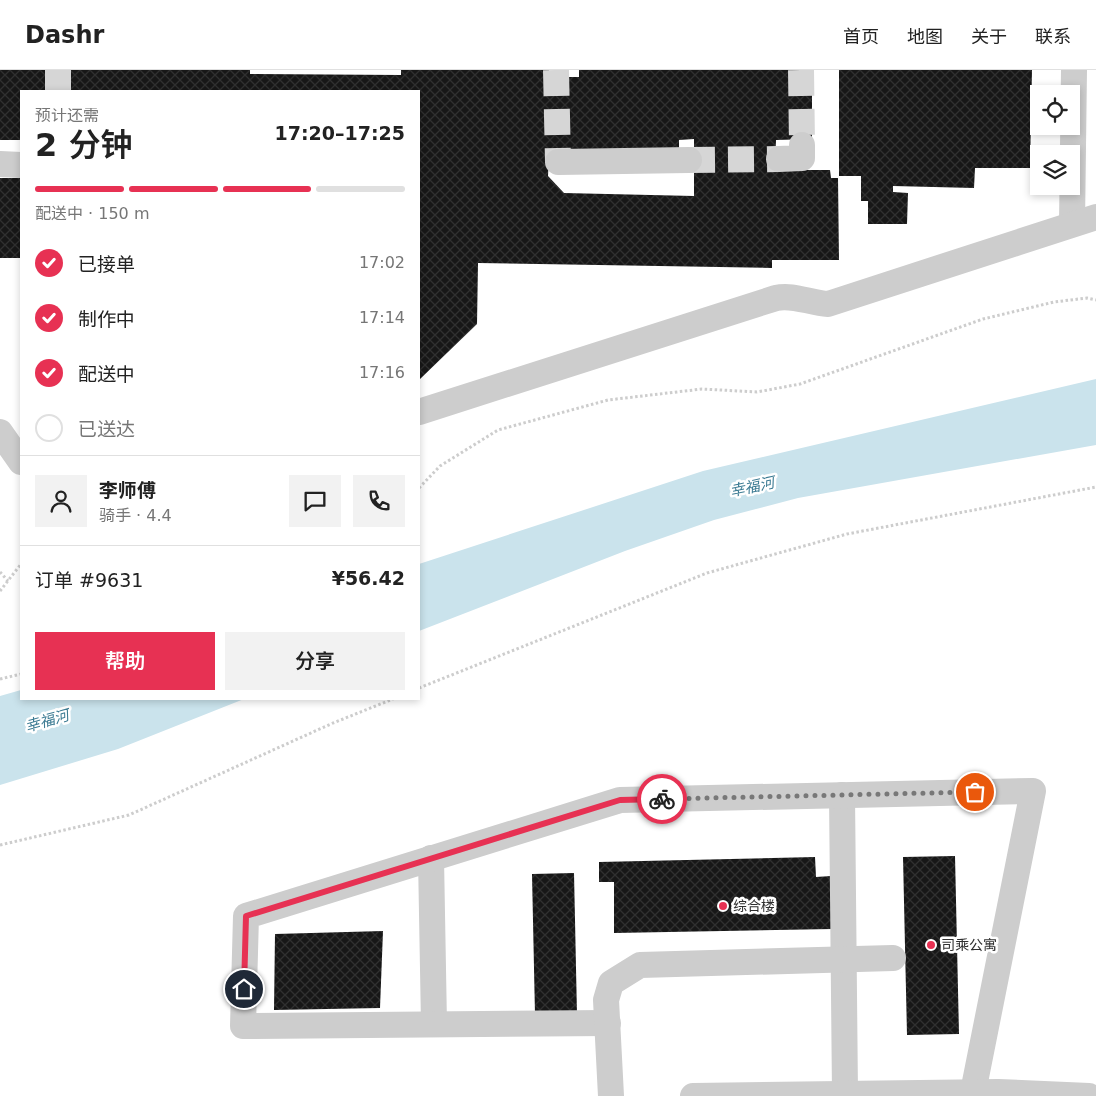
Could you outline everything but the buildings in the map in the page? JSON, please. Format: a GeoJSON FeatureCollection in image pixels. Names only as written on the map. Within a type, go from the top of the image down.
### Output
{"type":"FeatureCollection","features":[{"type":"Feature","properties":{"kind":"street"},"geometry":{"type":"LineString","coordinates":[[420,412],[776,298],[788,296],[815,303],[828,304],[1084,221],[1074,70]]}},
{"type":"Feature","properties":{"kind":"street"},"geometry":{"type":"LineString","coordinates":[[779,159],[802,158],[802,145]]}},
{"type":"Feature","properties":{"kind":"street"},"geometry":{"type":"LineString","coordinates":[[558,162],[689,160]]}},
{"type":"Feature","properties":{"kind":"street"},"geometry":{"type":"LineString","coordinates":[[0,164],[20,165]]}},
{"type":"Feature","properties":{"kind":"street"},"geometry":{"type":"LineString","coordinates":[[0,432],[20,462]]}},
{"type":"Feature","properties":{"kind":"street"},"geometry":{"type":"LineString","coordinates":[[608,1022],[243,1026],[246,916],[620,800],[1033,791],[957,1094]]}},
{"type":"Feature","properties":{"kind":"street"},"geometry":{"type":"LineString","coordinates":[[842,795],[846,1094]]}},
{"type":"Feature","properties":{"kind":"street"},"geometry":{"type":"LineString","coordinates":[[431,858],[434,1024]]}},
{"type":"Feature","properties":{"kind":"street"},"geometry":{"type":"LineString","coordinates":[[611,1096],[606,1000],[611,983],[640,965],[893,958]]}},
{"type":"Feature","properties":{"kind":"street"},"geometry":{"type":"LineString","coordinates":[[693,1096],[998,1092],[1089,1096]]}},
{"type":"Feature","properties":{"kind":"path"},"geometry":{"type":"LineString","coordinates":[[420,487],[440,466],[498,430],[608,400],[702,389],[757,392],[800,384],[983,319],[1054,302],[1087,298],[1096,300]]}},
{"type":"Feature","properties":{"kind":"path"},"geometry":{"type":"LineString","coordinates":[[420,688],[707,573],[846,534],[1096,487]]}},
{"type":"Feature","properties":{"kind":"path"},"geometry":{"type":"LineString","coordinates":[[0,591],[20,565]]}},
{"type":"Feature","properties":{"kind":"path"},"geometry":{"type":"LineString","coordinates":[[0,572],[8,581]]}},
{"type":"Feature","properties":{"kind":"path"},"geometry":{"type":"LineString","coordinates":[[0,680],[20,674]]}},
{"type":"Feature","properties":{"kind":"path"},"geometry":{"type":"LineString","coordinates":[[0,845],[129,815],[333,723],[391,700]]}},
{"type":"Feature","properties":{"kind":"water","name":"幸福河"},"geometry":{"type":"Polygon","coordinates":[[[1096,379],[1096,445],[798,498],[714,520],[625,551],[420,631],[420,564],[703,471],[1096,379]]]}},
{"type":"Feature","properties":{"kind":"water","name":"幸福河"},"geometry":{"type":"Polygon","coordinates":[[[20,690],[20,700],[241,700],[118,749],[0,785],[0,696],[20,690]]]}},
{"type":"Feature","properties":{"kind":"tunnel"},"geometry":{"type":"LineString","coordinates":[[58,70],[58,90]]}},
{"type":"Feature","properties":{"kind":"tunnel"},"geometry":{"type":"LineString","coordinates":[[556,70],[558,162]]}},
{"type":"Feature","properties":{"kind":"tunnel"},"geometry":{"type":"LineString","coordinates":[[801,70],[802,145]]}},
{"type":"Feature","properties":{"kind":"tunnel"},"geometry":{"type":"LineString","coordinates":[[689,160],[779,159]]}},
{"type":"Feature","properties":{"kind":"way so far"},"geometry":{"type":"LineString","coordinates":[[662,799],[975,792]]}},
{"type":"Feature","properties":{"kind":"place","name":"综合楼"},"geometry":{"type":"Point","coordinates":[723,906]}},
{"type":"Feature","properties":{"kind":"place","name":"司乘公寓"},"geometry":{"type":"Point","coordinates":[931,945]}},
{"type":"Feature","properties":{"kind":"route"},"geometry":{"type":"LineString","coordinates":[[244,989],[246,916],[620,800],[662,799]]}}]}
